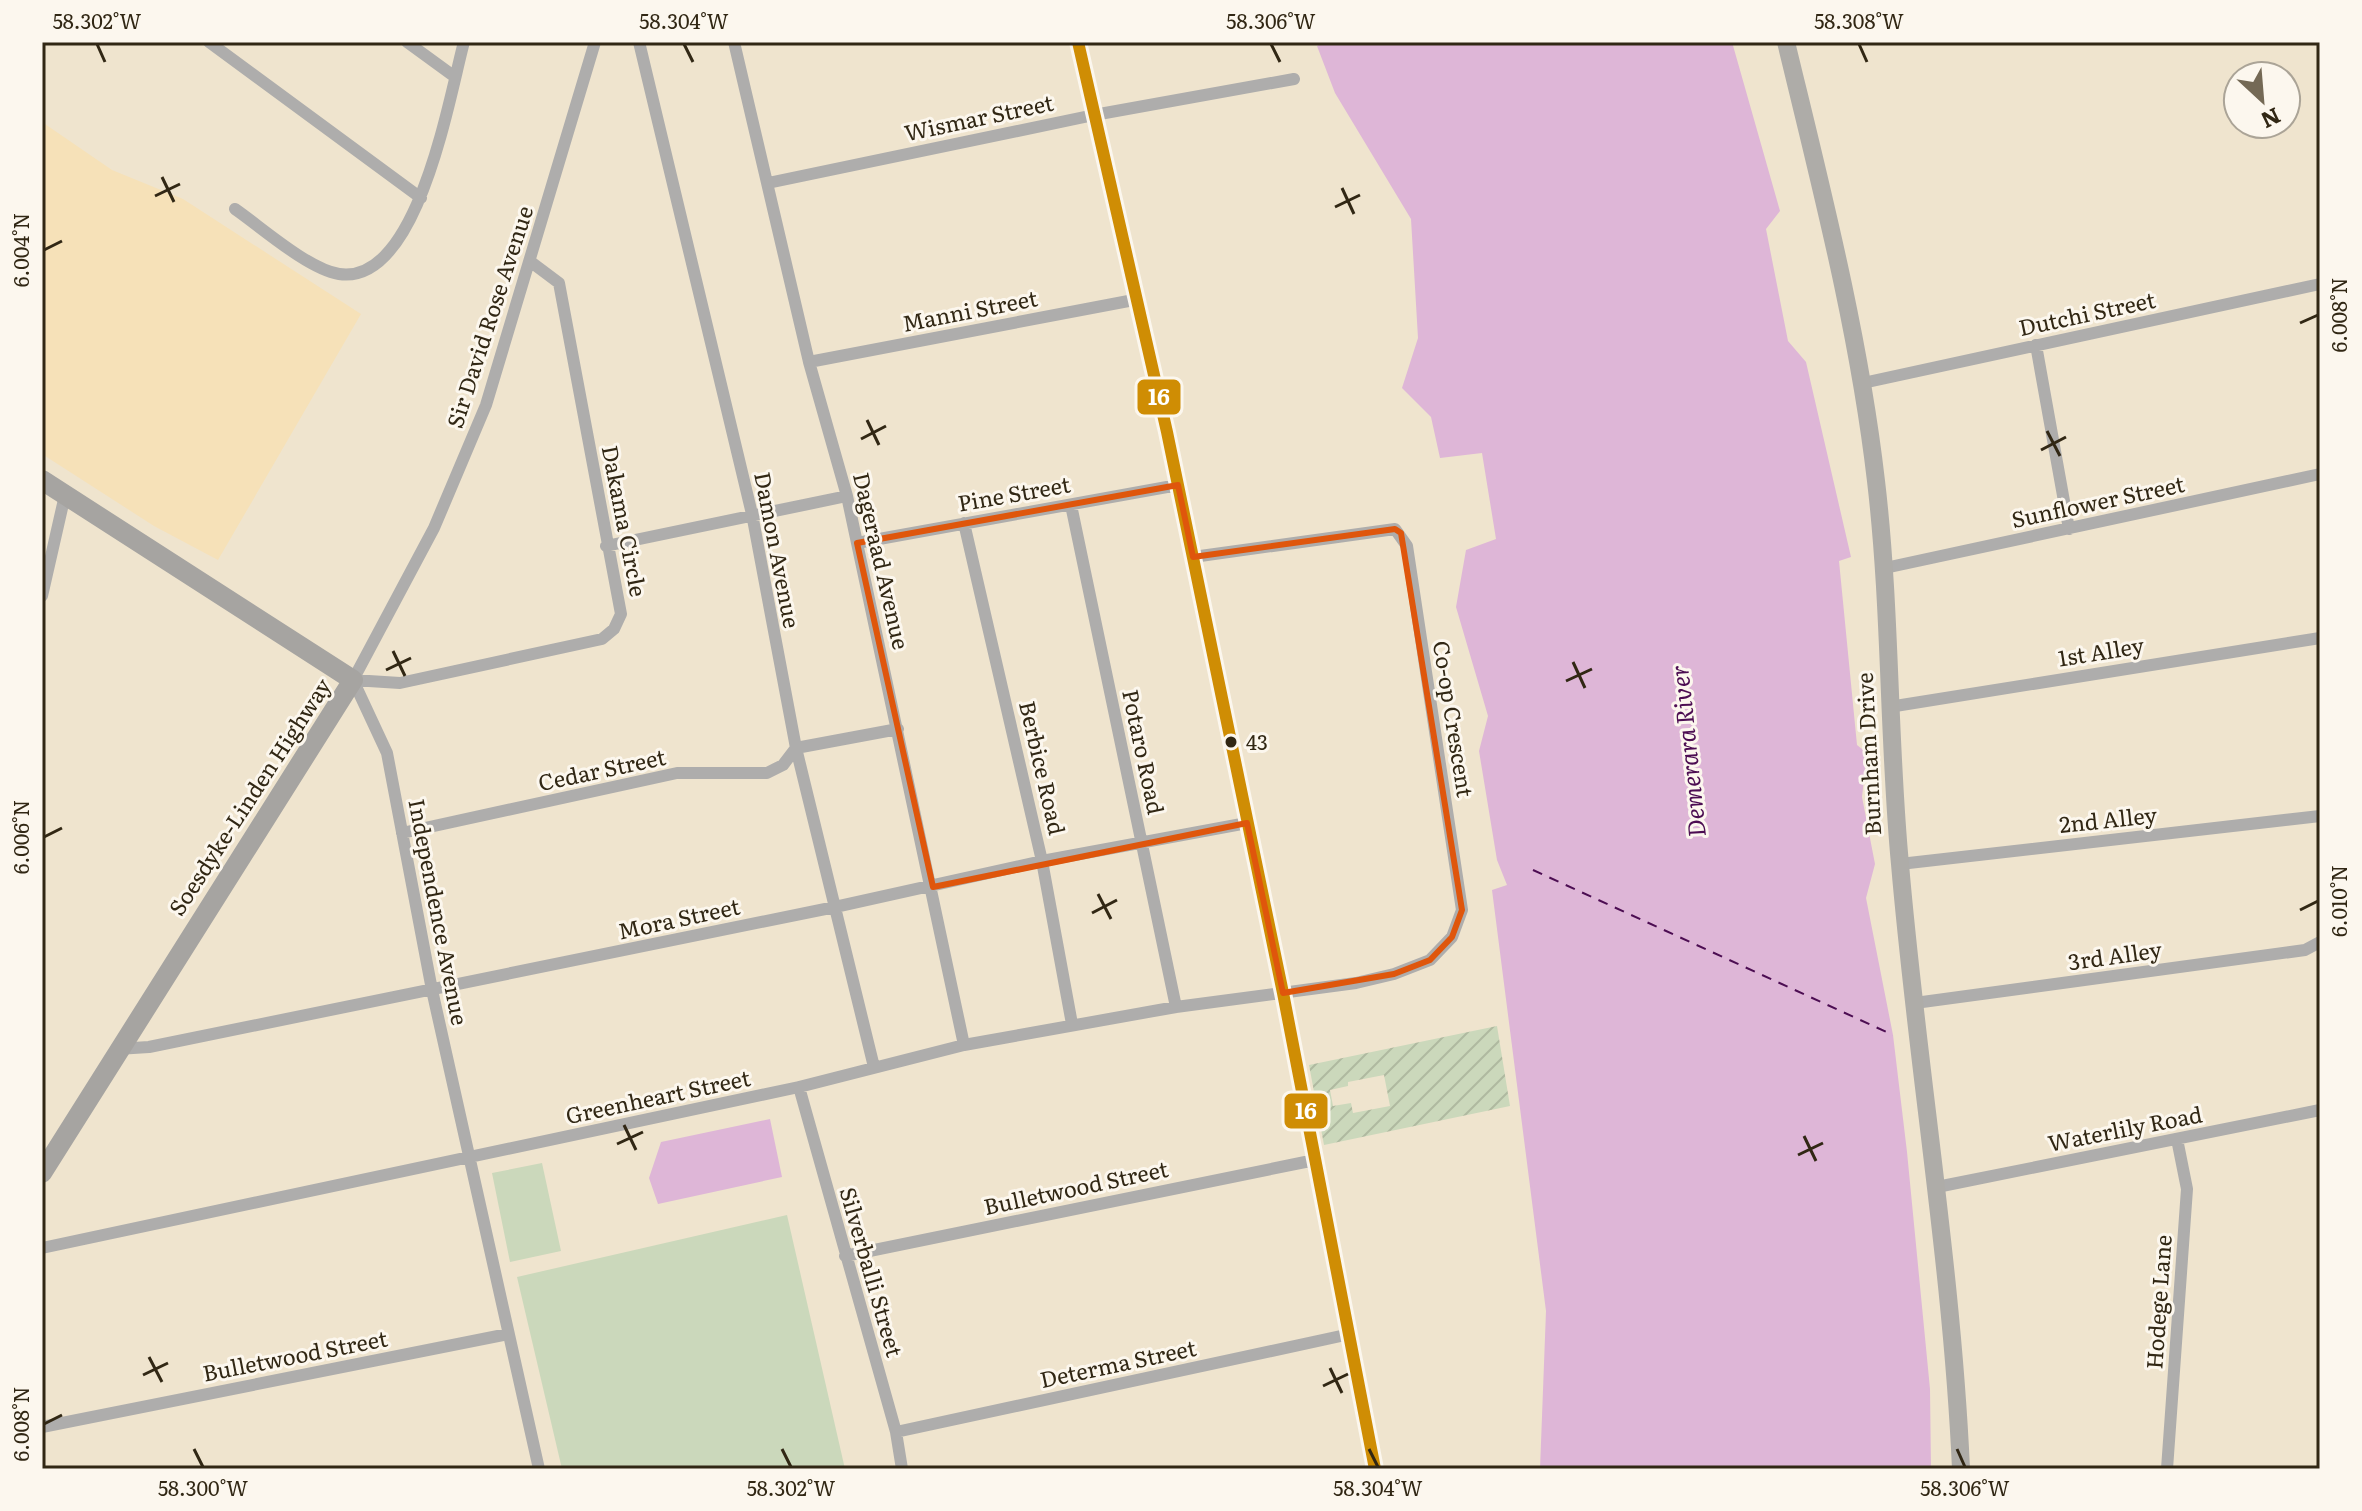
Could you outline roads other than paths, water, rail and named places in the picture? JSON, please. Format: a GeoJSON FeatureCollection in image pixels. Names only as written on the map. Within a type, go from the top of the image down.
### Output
{"type":"FeatureCollection","features":[{"type":"Feature","properties":{"kind":"main road","name":"Soesdyke-Linden Highway"},"geometry":{"type":"LineString","coordinates":[[42,480],[353,680],[117,1049],[42,1173]]}},
{"type":"Feature","properties":{"kind":"street"},"geometry":{"type":"LineString","coordinates":[[209,42],[421,198]]}},
{"type":"Feature","properties":{"kind":"street"},"geometry":{"type":"LineString","coordinates":[[407,42],[455,77]]}},
{"type":"Feature","properties":{"kind":"street"},"geometry":{"type":"LineString","coordinates":[[235,209],[314,264],[339,274],[363,271],[383,259],[400,241],[421,198],[464,42]]}},
{"type":"Feature","properties":{"kind":"street","name":"Sir David Rose Avenue"},"geometry":{"type":"LineString","coordinates":[[353,680],[434,528],[474,432],[531,262],[595,42]]}},
{"type":"Feature","properties":{"kind":"street","name":"Damon Avenue"},"geometry":{"type":"LineString","coordinates":[[639,42],[752,514],[796,748],[874,1067]]}},
{"type":"Feature","properties":{"kind":"street","name":"Dageraad Avenue"},"geometry":{"type":"LineString","coordinates":[[734,42],[809,362],[847,496],[933,887],[964,1045]]}},
{"type":"Feature","properties":{"kind":"street"},"geometry":{"type":"LineString","coordinates":[[1078,42],[1139,299],[1193,557],[1283,993],[1375,1469]]}},
{"type":"Feature","properties":{"kind":"street","name":"Burnham Drive"},"geometry":{"type":"LineString","coordinates":[[1786,42],[1863,383],[1885,568],[1889,707],[1900,864],[1937,1187],[1961,1469]]}},
{"type":"Feature","properties":{"kind":"street","name":"Wismar Street"},"geometry":{"type":"LineString","coordinates":[[768,183],[1094,115],[1294,79]]}},
{"type":"Feature","properties":{"kind":"street","name":"Dakama Circle"},"geometry":{"type":"LineString","coordinates":[[353,680],[400,683],[602,639],[614,629],[621,614],[621,598],[606,546],[559,283],[531,262]]}},
{"type":"Feature","properties":{"kind":"street","name":"Dutchi Street"},"geometry":{"type":"LineString","coordinates":[[1863,383],[2320,284]]}},
{"type":"Feature","properties":{"kind":"street","name":"Manni Street"},"geometry":{"type":"LineString","coordinates":[[809,362],[1139,299]]}},
{"type":"Feature","properties":{"kind":"street"},"geometry":{"type":"LineString","coordinates":[[2036,345],[2069,529]]}},
{"type":"Feature","properties":{"kind":"street","name":"Sunflower Street"},"geometry":{"type":"LineString","coordinates":[[1885,568],[2320,474]]}},
{"type":"Feature","properties":{"kind":"street","name":"Pine Street"},"geometry":{"type":"LineString","coordinates":[[857,543],[1178,485]]}},
{"type":"Feature","properties":{"kind":"street"},"geometry":{"type":"LineString","coordinates":[[42,596],[65,495]]}},
{"type":"Feature","properties":{"kind":"street"},"geometry":{"type":"LineString","coordinates":[[606,546],[847,496]]}},
{"type":"Feature","properties":{"kind":"street","name":"Potaro Road"},"geometry":{"type":"LineString","coordinates":[[1071,505],[1176,1007]]}},
{"type":"Feature","properties":{"kind":"street","name":"Berbice Road"},"geometry":{"type":"LineString","coordinates":[[964,523],[1042,861],[1072,1024]]}},
{"type":"Feature","properties":{"kind":"street","name":"Co-op Crescent"},"geometry":{"type":"LineString","coordinates":[[1193,557],[1395,529],[1407,546],[1462,910],[1452,937],[1430,960],[1394,974],[1356,983],[1283,993]]}},
{"type":"Feature","properties":{"kind":"street","name":"1st Alley"},"geometry":{"type":"LineString","coordinates":[[1889,707],[2320,638]]}},
{"type":"Feature","properties":{"kind":"street","name":"Independence Avenue"},"geometry":{"type":"LineString","coordinates":[[353,680],[387,753],[432,990],[538,1468]]}},
{"type":"Feature","properties":{"kind":"street","name":"Cedar Street"},"geometry":{"type":"LineString","coordinates":[[402,833],[677,773],[767,773],[783,765],[796,748],[898,729]]}},
{"type":"Feature","properties":{"kind":"street","name":"2nd Alley"},"geometry":{"type":"LineString","coordinates":[[1900,864],[2320,816]]}},
{"type":"Feature","properties":{"kind":"street","name":"Mora Street"},"geometry":{"type":"LineString","coordinates":[[117,1049],[149,1047],[933,887],[1042,861],[1247,823]]}},
{"type":"Feature","properties":{"kind":"street","name":"3rd Alley"},"geometry":{"type":"LineString","coordinates":[[1915,1003],[2305,950],[2320,942]]}},
{"type":"Feature","properties":{"kind":"street","name":"Greenheart Street"},"geometry":{"type":"LineString","coordinates":[[42,1248],[799,1087],[964,1045],[1176,1007],[1283,993]]}},
{"type":"Feature","properties":{"kind":"street","name":"Silverballi Street"},"geometry":{"type":"LineString","coordinates":[[799,1087],[896,1432],[902,1469]]}},
{"type":"Feature","properties":{"kind":"street","name":"Waterlily Road"},"geometry":{"type":"LineString","coordinates":[[1937,1187],[2320,1110]]}},
{"type":"Feature","properties":{"kind":"street","name":"Hodege Lane"},"geometry":{"type":"LineString","coordinates":[[2167,1469],[2187,1189],[2177,1139]]}},
{"type":"Feature","properties":{"kind":"street","name":"Bulletwood Street"},"geometry":{"type":"LineString","coordinates":[[845,1256],[1315,1160]]}},
{"type":"Feature","properties":{"kind":"street","name":"Bulletwood Street"},"geometry":{"type":"LineString","coordinates":[[42,1427],[508,1334]]}},
{"type":"Feature","properties":{"kind":"street","name":"Determa Street"},"geometry":{"type":"LineString","coordinates":[[896,1432],[1350,1334]]}},
{"type":"Feature","properties":{"kind":"water","name":"Demerara River"},"geometry":{"type":"Polygon","coordinates":[[[1325,42],[1732,42],[1780,211],[1766,229],[1788,341],[1806,362],[1851,557],[1839,561],[1857,745],[1867,753],[1862,797],[1875,864],[1866,898],[1893,1035],[1907,1152],[1930,1389],[1931,1469],[1540,1469],[1546,1311],[1492,890],[1507,885],[1497,860],[1479,751],[1488,716],[1456,607],[1466,550],[1496,539],[1482,453],[1440,458],[1431,417],[1402,388],[1418,338],[1411,219],[1335,93],[1317,46],[1325,42]]]}},
{"type":"Feature","properties":{"kind":"water"},"geometry":{"type":"Polygon","coordinates":[[[770,1119],[782,1177],[658,1204],[649,1178],[661,1142],[770,1119]]]}},
{"type":"Feature","properties":{"kind":"place","name":"43"},"geometry":{"type":"Point","coordinates":[1231,742]}}]}
